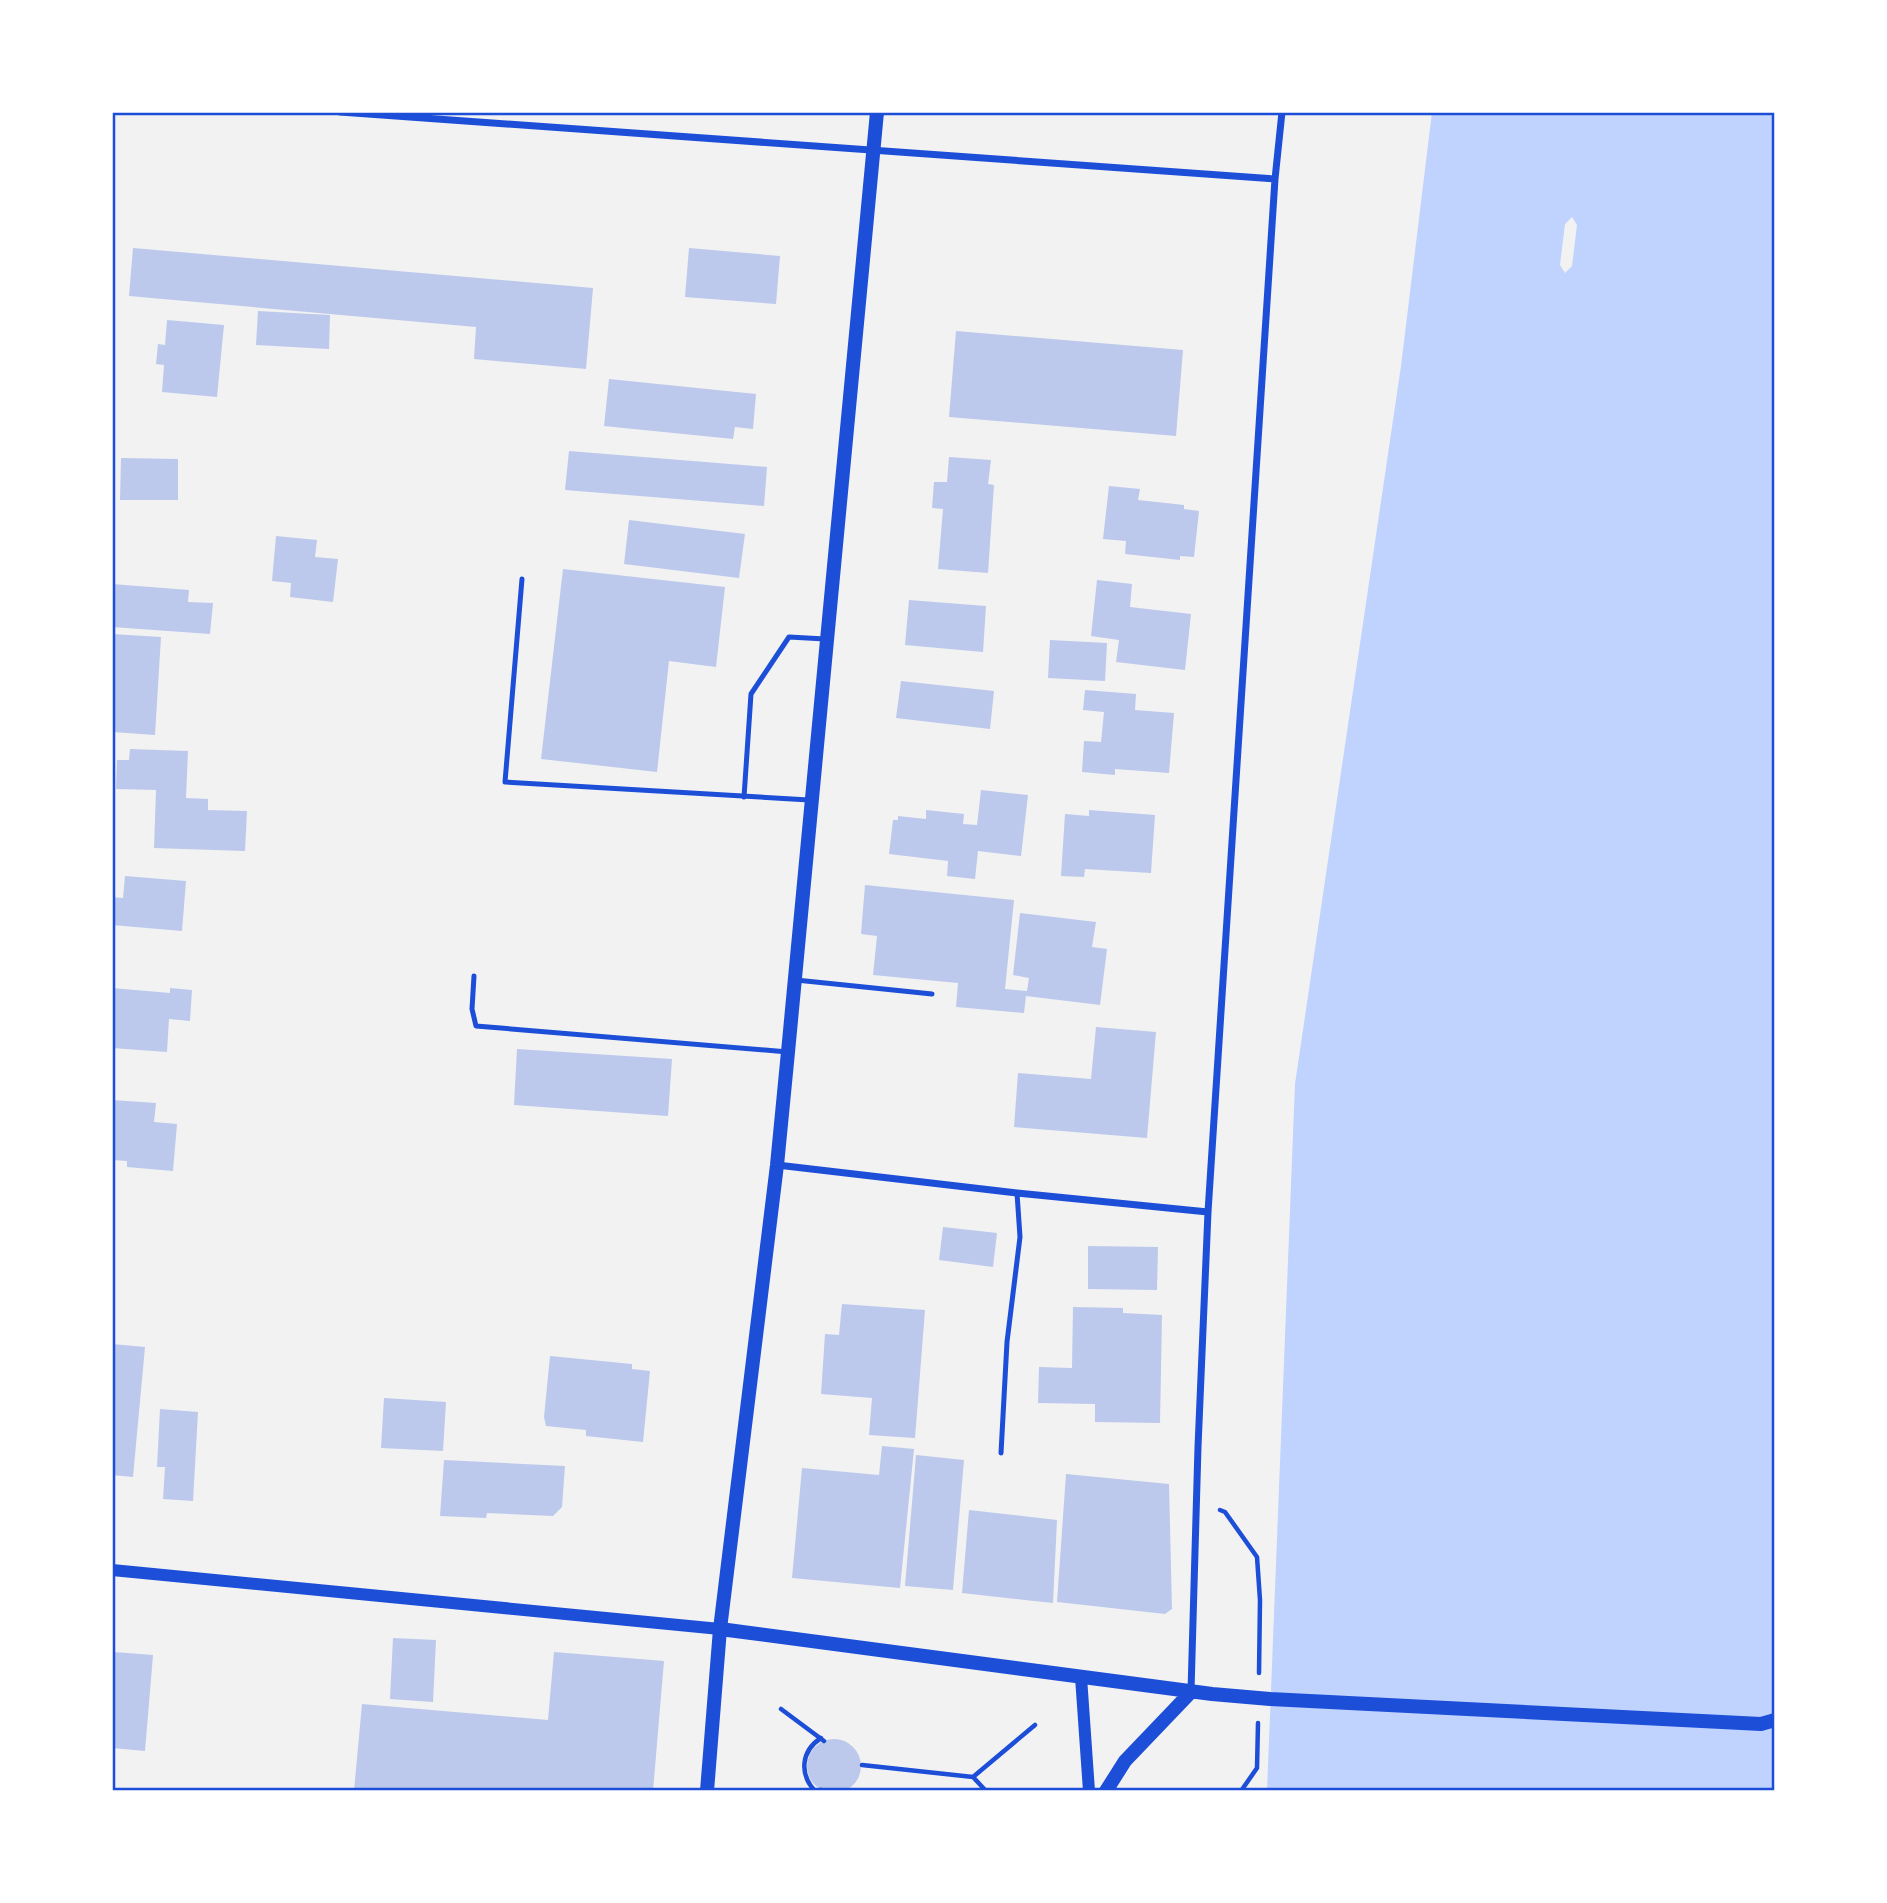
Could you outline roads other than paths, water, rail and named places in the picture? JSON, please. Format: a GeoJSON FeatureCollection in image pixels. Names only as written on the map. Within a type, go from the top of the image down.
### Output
{"type":"FeatureCollection","features":[{"type":"Feature","properties":{"kind":"main road"},"geometry":{"type":"LineString","coordinates":[[707,1791],[720,1629],[777,1165],[877,112]]}},
{"type":"Feature","properties":{"kind":"main road"},"geometry":{"type":"LineString","coordinates":[[720,1629],[1212,1695],[1770,1723]]}},
{"type":"Feature","properties":{"kind":"main road"},"geometry":{"type":"LineString","coordinates":[[1107,1791],[1125,1760],[1191,1692]]}},
{"type":"Feature","properties":{"kind":"street"},"geometry":{"type":"LineString","coordinates":[[340,112],[1275,179]]}},
{"type":"Feature","properties":{"kind":"street"},"geometry":{"type":"LineString","coordinates":[[1191,1692],[1208,1212],[1275,179],[1282,112]]}},
{"type":"Feature","properties":{"kind":"street"},"geometry":{"type":"LineString","coordinates":[[777,1165],[1208,1212]]}},
{"type":"Feature","properties":{"kind":"street"},"geometry":{"type":"LineString","coordinates":[[112,1570],[720,1629]]}},
{"type":"Feature","properties":{"kind":"street"},"geometry":{"type":"LineString","coordinates":[[1081,1677],[1089,1791]]}},
{"type":"Feature","properties":{"kind":"lane"},"geometry":{"type":"LineString","coordinates":[[522,579],[505,782],[812,800]]}},
{"type":"Feature","properties":{"kind":"lane"},"geometry":{"type":"LineString","coordinates":[[744,797],[751,694],[789,637],[828,639]]}},
{"type":"Feature","properties":{"kind":"lane"},"geometry":{"type":"LineString","coordinates":[[474,976],[472,1009],[476,1026],[788,1052]]}},
{"type":"Feature","properties":{"kind":"lane"},"geometry":{"type":"LineString","coordinates":[[795,980],[932,994]]}},
{"type":"Feature","properties":{"kind":"lane"},"geometry":{"type":"LineString","coordinates":[[1000,1453],[1007,1342],[1020,1237],[1017,1193]]}},
{"type":"Feature","properties":{"kind":"water"},"geometry":{"type":"Polygon","coordinates":[[[1432,112],[1775,112],[1775,1791],[1267,1791],[1295,1084],[1401,366],[1432,112]],[[1572,217],[1565,224],[1560,265],[1565,273],[1572,266],[1577,225],[1572,217]]]}}]}
